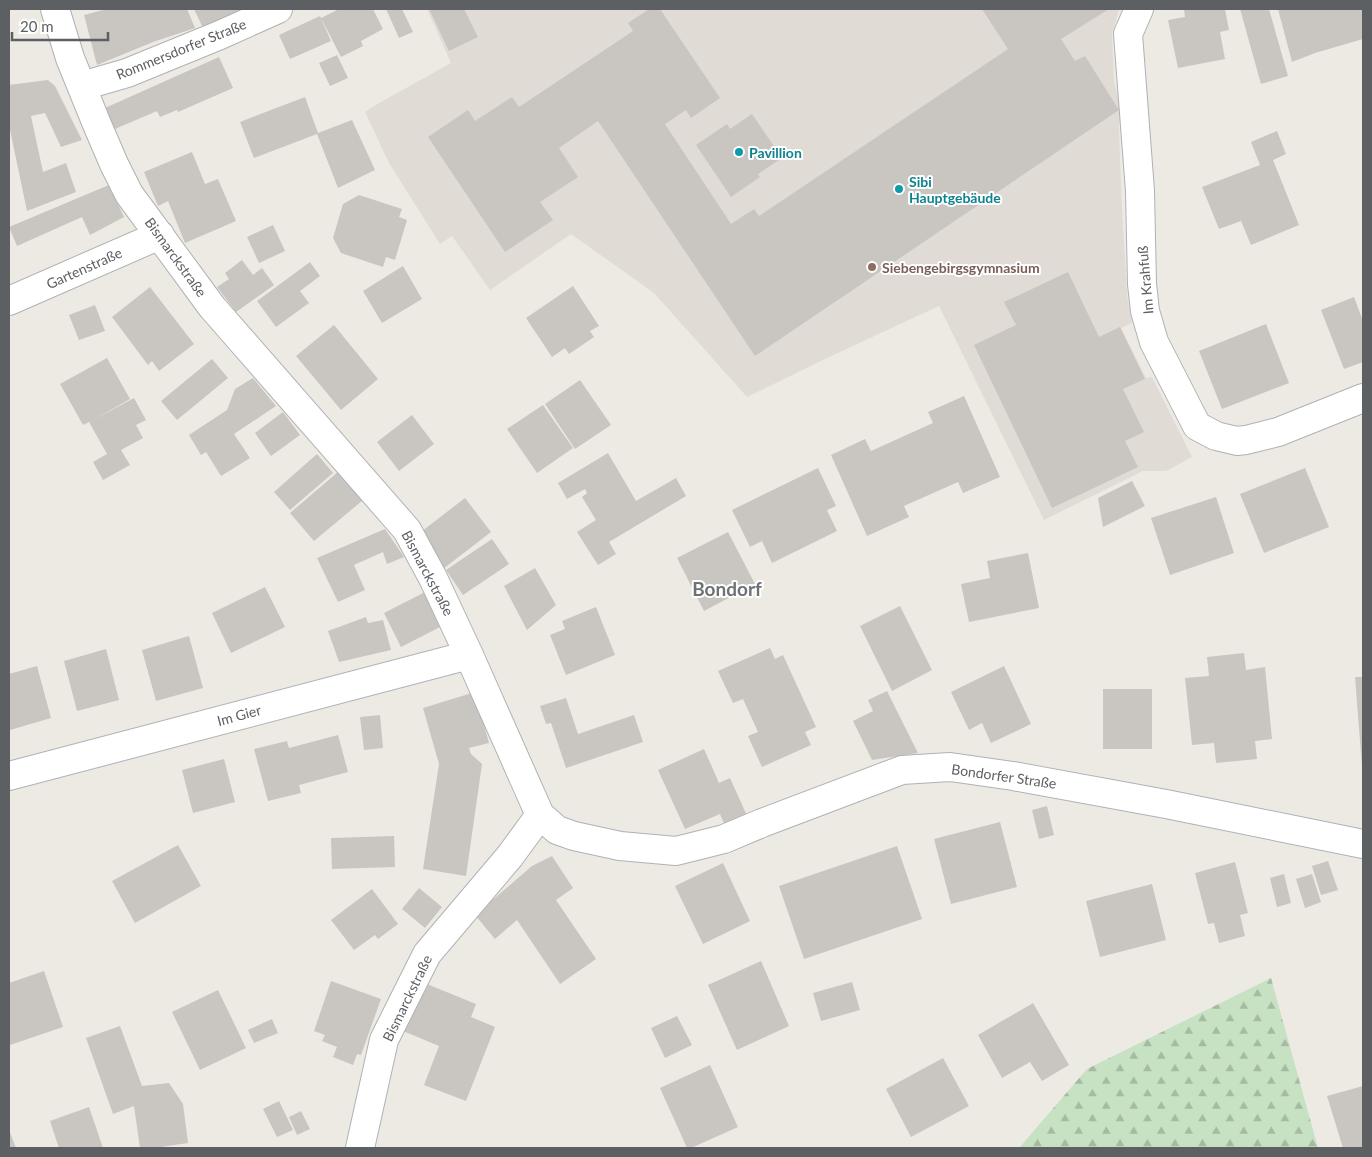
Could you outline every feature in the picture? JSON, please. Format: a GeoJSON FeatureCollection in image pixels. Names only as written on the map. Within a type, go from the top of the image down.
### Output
{"type":"FeatureCollection","features":[{"type":"Feature","properties":{"kind":"street","name":"Bismarckstraße"},"geometry":{"type":"LineString","coordinates":[[55,9],[70,58],[114,164],[129,194],[212,307],[407,530],[433,578],[469,655],[540,815],[510,856],[427,954],[384,1040],[360,1148]]}},
{"type":"Feature","properties":{"kind":"street","name":"Rommersdorfer Straße"},"geometry":{"type":"LineString","coordinates":[[82,86],[127,73],[220,36],[278,9]]}},
{"type":"Feature","properties":{"kind":"street","name":"Im Krahfuß"},"geometry":{"type":"LineString","coordinates":[[1139,9],[1128,34],[1140,191],[1142,284],[1145,311],[1154,342],[1197,426],[1216,436],[1238,441],[1246,440],[1278,432],[1363,398]]}},
{"type":"Feature","properties":{"kind":"street","name":"Gartenstraße"},"geometry":{"type":"LineString","coordinates":[[9,300],[160,235]]}},
{"type":"Feature","properties":{"kind":"street","name":"Im Gier"},"geometry":{"type":"LineString","coordinates":[[9,776],[469,655]]}},
{"type":"Feature","properties":{"kind":"street","name":"Bondorfer Straße"},"geometry":{"type":"LineString","coordinates":[[540,815],[557,830],[574,836],[620,846],[676,851],[724,839],[902,770],[950,767],[1013,776],[1128,797],[1363,844]]}},
{"type":"Feature","properties":{"kind":"shaded area","name":"Siebengebirgsgymnasium"},"geometry":{"type":"Polygon","coordinates":[[[427,9],[1119,9],[1112,34],[1114,81],[1121,110],[1119,126],[1121,189],[1127,295],[1132,323],[1121,328],[1146,378],[1152,377],[1192,457],[1166,471],[1143,471],[1044,520],[939,306],[747,397],[654,293],[571,234],[490,290],[452,236],[440,244],[389,163],[365,112],[451,63],[427,9]]]}},
{"type":"Feature","properties":{"kind":"green space"},"geometry":{"type":"Polygon","coordinates":[[[1271,978],[1318,1148],[1019,1148],[1087,1069],[1271,978]]]}},
{"type":"Feature","properties":{"kind":"building"},"geometry":{"type":"Polygon","coordinates":[[[107,9],[187,9],[195,28],[153,42],[97,65],[84,15],[107,9]]]}},
{"type":"Feature","properties":{"kind":"building"},"geometry":{"type":"Polygon","coordinates":[[[194,9],[252,9],[204,30],[194,9]]]}},
{"type":"Feature","properties":{"kind":"building"},"geometry":{"type":"Polygon","coordinates":[[[339,9],[373,9],[383,29],[361,41],[363,46],[341,57],[321,18],[339,9]]]}},
{"type":"Feature","properties":{"kind":"building"},"geometry":{"type":"Polygon","coordinates":[[[386,9],[402,9],[413,32],[399,38],[386,9]]]}},
{"type":"Feature","properties":{"kind":"building"},"geometry":{"type":"Polygon","coordinates":[[[429,9],[464,9],[478,37],[449,51],[429,9]]]}},
{"type":"Feature","properties":{"kind":"building","name":"Sibi Hauptgebäude"},"geometry":{"type":"Polygon","coordinates":[[[649,9],[660,9],[720,98],[691,118],[686,110],[665,124],[731,224],[754,209],[759,216],[1008,49],[982,9],[1109,9],[1061,39],[1075,61],[1085,56],[1119,110],[755,356],[598,121],[559,148],[578,177],[540,202],[553,220],[505,252],[428,137],[468,110],[475,121],[512,97],[519,107],[633,31],[628,23],[649,9]]]}},
{"type":"Feature","properties":{"kind":"building"},"geometry":{"type":"Polygon","coordinates":[[[1184,9],[1225,9],[1229,30],[1220,32],[1225,59],[1178,68],[1168,20],[1185,17],[1184,9]]]}},
{"type":"Feature","properties":{"kind":"building"},"geometry":{"type":"Polygon","coordinates":[[[1240,9],[1269,9],[1288,76],[1261,84],[1240,9]]]}},
{"type":"Feature","properties":{"kind":"building"},"geometry":{"type":"Polygon","coordinates":[[[1278,9],[1362,9],[1363,39],[1292,62],[1278,9]]]}},
{"type":"Feature","properties":{"kind":"building"},"geometry":{"type":"Polygon","coordinates":[[[320,16],[331,41],[290,59],[279,35],[320,16]]]}},
{"type":"Feature","properties":{"kind":"building"},"geometry":{"type":"Polygon","coordinates":[[[337,55],[348,78],[330,86],[319,63],[337,55]]]}},
{"type":"Feature","properties":{"kind":"building"},"geometry":{"type":"Polygon","coordinates":[[[219,57],[233,88],[178,112],[177,110],[160,117],[157,111],[115,129],[105,108],[219,57]]]}},
{"type":"Feature","properties":{"kind":"building"},"geometry":{"type":"Polygon","coordinates":[[[48,80],[55,86],[82,140],[61,147],[45,113],[31,116],[43,172],[66,163],[76,192],[27,211],[9,125],[9,85],[48,80]]]}},
{"type":"Feature","properties":{"kind":"building"},"geometry":{"type":"Polygon","coordinates":[[[305,97],[318,133],[352,120],[375,170],[338,188],[317,134],[254,158],[240,122],[305,97]]]}},
{"type":"Feature","properties":{"kind":"building","name":"Pavillion"},"geometry":{"type":"Polygon","coordinates":[[[752,114],[782,158],[758,174],[760,177],[731,197],[696,145],[727,124],[730,129],[752,114]]]}},
{"type":"Feature","properties":{"kind":"building"},"geometry":{"type":"Polygon","coordinates":[[[1277,131],[1286,154],[1273,160],[1299,225],[1251,245],[1241,221],[1219,229],[1202,187],[1260,165],[1251,142],[1277,131]]]}},
{"type":"Feature","properties":{"kind":"building"},"geometry":{"type":"Polygon","coordinates":[[[192,152],[205,184],[218,179],[236,221],[185,243],[168,201],[158,206],[144,172],[192,152]]]}},
{"type":"Feature","properties":{"kind":"building"},"geometry":{"type":"Polygon","coordinates":[[[109,185],[124,217],[90,235],[82,217],[17,246],[9,227],[109,185]]]}},
{"type":"Feature","properties":{"kind":"building"},"geometry":{"type":"Polygon","coordinates":[[[359,195],[402,209],[399,217],[407,220],[395,260],[386,257],[383,267],[341,253],[333,238],[343,204],[359,195]]]}},
{"type":"Feature","properties":{"kind":"building"},"geometry":{"type":"Polygon","coordinates":[[[273,225],[285,251],[259,263],[247,237],[273,225]]]}},
{"type":"Feature","properties":{"kind":"building"},"geometry":{"type":"Polygon","coordinates":[[[242,260],[253,275],[262,268],[274,285],[236,312],[217,287],[229,279],[225,273],[242,260]]]}},
{"type":"Feature","properties":{"kind":"building"},"geometry":{"type":"Polygon","coordinates":[[[310,262],[320,276],[300,291],[309,303],[276,327],[257,301],[310,262]]]}},
{"type":"Feature","properties":{"kind":"building"},"geometry":{"type":"Polygon","coordinates":[[[403,266],[422,299],[382,323],[363,291],[403,266]]]}},
{"type":"Feature","properties":{"kind":"building"},"geometry":{"type":"Polygon","coordinates":[[[1068,272],[1099,337],[1120,327],[1145,379],[1123,389],[1144,432],[1125,441],[1138,467],[1052,508],[974,345],[1016,325],[1004,302],[1068,272]]]}},
{"type":"Feature","properties":{"kind":"building"},"geometry":{"type":"Polygon","coordinates":[[[573,286],[599,326],[590,331],[594,337],[569,354],[565,348],[552,357],[526,318],[573,286]]]}},
{"type":"Feature","properties":{"kind":"building"},"geometry":{"type":"Polygon","coordinates":[[[150,287],[194,344],[159,371],[152,361],[148,365],[112,317],[150,287]]]}},
{"type":"Feature","properties":{"kind":"building"},"geometry":{"type":"Polygon","coordinates":[[[1354,297],[1363,321],[1363,362],[1344,369],[1321,310],[1354,297]]]}},
{"type":"Feature","properties":{"kind":"building"},"geometry":{"type":"Polygon","coordinates":[[[95,305],[105,331],[79,340],[69,315],[95,305]]]}},
{"type":"Feature","properties":{"kind":"building"},"geometry":{"type":"Polygon","coordinates":[[[1266,324],[1289,383],[1222,409],[1199,351],[1266,324]]]}},
{"type":"Feature","properties":{"kind":"building"},"geometry":{"type":"Polygon","coordinates":[[[334,325],[378,379],[341,410],[296,356],[334,325]]]}},
{"type":"Feature","properties":{"kind":"building"},"geometry":{"type":"Polygon","coordinates":[[[107,358],[130,399],[93,420],[134,398],[146,420],[136,425],[143,438],[121,450],[130,465],[103,480],[93,462],[107,454],[89,422],[83,425],[60,384],[107,358]]]}},
{"type":"Feature","properties":{"kind":"building"},"geometry":{"type":"Polygon","coordinates":[[[212,359],[228,378],[177,420],[161,401],[212,359]]]}},
{"type":"Feature","properties":{"kind":"building"},"geometry":{"type":"Polygon","coordinates":[[[253,378],[276,406],[234,434],[250,458],[221,476],[206,452],[201,455],[189,435],[227,410],[235,389],[253,378]]]}},
{"type":"Feature","properties":{"kind":"building"},"geometry":{"type":"Polygon","coordinates":[[[580,380],[611,425],[575,449],[545,404],[580,380]]]}},
{"type":"Feature","properties":{"kind":"building"},"geometry":{"type":"Polygon","coordinates":[[[964,396],[1000,477],[963,493],[958,482],[904,506],[909,517],[867,536],[831,455],[865,439],[871,451],[933,423],[928,412],[964,396]]]}},
{"type":"Feature","properties":{"kind":"building"},"geometry":{"type":"Polygon","coordinates":[[[543,405],[573,448],[537,473],[507,429],[543,405]]]}},
{"type":"Feature","properties":{"kind":"building"},"geometry":{"type":"Polygon","coordinates":[[[283,412],[300,435],[271,456],[255,433],[283,412]]]}},
{"type":"Feature","properties":{"kind":"building"},"geometry":{"type":"Polygon","coordinates":[[[412,415],[434,444],[399,471],[377,442],[412,415]]]}},
{"type":"Feature","properties":{"kind":"building"},"geometry":{"type":"Polygon","coordinates":[[[608,453],[636,501],[676,478],[686,496],[609,542],[616,554],[598,565],[577,532],[596,520],[582,497],[587,493],[585,489],[567,499],[558,483],[608,453]]]}},
{"type":"Feature","properties":{"kind":"building"},"geometry":{"type":"Polygon","coordinates":[[[317,454],[333,473],[290,510],[274,492],[317,454]]]}},
{"type":"Feature","properties":{"kind":"building"},"geometry":{"type":"Polygon","coordinates":[[[818,468],[836,506],[827,510],[837,531],[772,563],[762,541],[750,547],[732,510],[818,468]]]}},
{"type":"Feature","properties":{"kind":"building"},"geometry":{"type":"Polygon","coordinates":[[[1305,468],[1329,527],[1264,553],[1240,494],[1305,468]]]}},
{"type":"Feature","properties":{"kind":"building"},"geometry":{"type":"Polygon","coordinates":[[[339,471],[363,500],[314,541],[290,513],[339,471]]]}},
{"type":"Feature","properties":{"kind":"building"},"geometry":{"type":"Polygon","coordinates":[[[1132,481],[1145,506],[1103,527],[1098,498],[1132,481]]]}},
{"type":"Feature","properties":{"kind":"building"},"geometry":{"type":"Polygon","coordinates":[[[1216,497],[1234,553],[1170,575],[1151,518],[1216,497]]]}},
{"type":"Feature","properties":{"kind":"building"},"geometry":{"type":"Polygon","coordinates":[[[465,498],[491,532],[443,569],[417,535],[465,498]]]}},
{"type":"Feature","properties":{"kind":"building"},"geometry":{"type":"Polygon","coordinates":[[[385,529],[404,557],[387,564],[383,552],[354,565],[365,590],[338,602],[317,558],[385,529]]]}},
{"type":"Feature","properties":{"kind":"building"},"geometry":{"type":"Polygon","coordinates":[[[728,532],[755,584],[704,611],[677,558],[728,532]]]}},
{"type":"Feature","properties":{"kind":"building"},"geometry":{"type":"Polygon","coordinates":[[[492,539],[509,564],[463,595],[446,570],[492,539]]]}},
{"type":"Feature","properties":{"kind":"building"},"geometry":{"type":"Polygon","coordinates":[[[1028,553],[1039,608],[969,622],[961,584],[990,578],[987,561],[1028,553]]]}},
{"type":"Feature","properties":{"kind":"building"},"geometry":{"type":"Polygon","coordinates":[[[535,568],[556,605],[527,630],[504,586],[535,568]]]}},
{"type":"Feature","properties":{"kind":"building"},"geometry":{"type":"Polygon","coordinates":[[[265,587],[285,627],[231,653],[212,613],[265,587]]]}},
{"type":"Feature","properties":{"kind":"building"},"geometry":{"type":"Polygon","coordinates":[[[427,591],[444,625],[401,647],[384,613],[427,591]]]}},
{"type":"Feature","properties":{"kind":"building"},"geometry":{"type":"Polygon","coordinates":[[[900,606],[932,670],[892,691],[860,626],[900,606]]]}},
{"type":"Feature","properties":{"kind":"building"},"geometry":{"type":"Polygon","coordinates":[[[596,607],[615,655],[566,675],[550,635],[565,629],[562,621],[596,607]]]}},
{"type":"Feature","properties":{"kind":"building"},"geometry":{"type":"Polygon","coordinates":[[[366,617],[368,623],[383,620],[391,650],[339,662],[328,631],[366,617]]]}},
{"type":"Feature","properties":{"kind":"building"},"geometry":{"type":"Polygon","coordinates":[[[189,636],[203,688],[156,701],[142,650],[189,636]]]}},
{"type":"Feature","properties":{"kind":"building"},"geometry":{"type":"Polygon","coordinates":[[[770,648],[775,659],[783,655],[816,727],[805,732],[811,745],[762,767],[748,736],[758,732],[743,699],[733,703],[718,671],[770,648]]]}},
{"type":"Feature","properties":{"kind":"building"},"geometry":{"type":"Polygon","coordinates":[[[106,649],[119,700],[77,711],[64,661],[106,649]]]}},
{"type":"Feature","properties":{"kind":"building"},"geometry":{"type":"Polygon","coordinates":[[[1244,653],[1246,670],[1265,667],[1272,739],[1255,741],[1257,759],[1216,763],[1214,743],[1192,745],[1185,678],[1209,676],[1207,657],[1244,653]]]}},
{"type":"Feature","properties":{"kind":"building"},"geometry":{"type":"Polygon","coordinates":[[[37,666],[51,718],[10,730],[9,674],[37,666]]]}},
{"type":"Feature","properties":{"kind":"building"},"geometry":{"type":"Polygon","coordinates":[[[1004,666],[1031,724],[991,743],[982,723],[969,730],[951,692],[1004,666]]]}},
{"type":"Feature","properties":{"kind":"building"},"geometry":{"type":"Polygon","coordinates":[[[1355,677],[1363,677],[1363,766],[1362,766],[1355,677]]]}},
{"type":"Feature","properties":{"kind":"building"},"geometry":{"type":"Polygon","coordinates":[[[1103,689],[1152,689],[1152,749],[1103,749],[1103,689]]]}},
{"type":"Feature","properties":{"kind":"building"},"geometry":{"type":"Polygon","coordinates":[[[887,691],[918,753],[872,760],[853,721],[873,711],[868,700],[887,691]]]}},
{"type":"Feature","properties":{"kind":"building"},"geometry":{"type":"Polygon","coordinates":[[[475,692],[489,743],[469,748],[471,754],[482,764],[466,876],[423,869],[439,764],[423,708],[475,692]]]}},
{"type":"Feature","properties":{"kind":"building"},"geometry":{"type":"Polygon","coordinates":[[[566,698],[578,734],[634,715],[643,742],[566,768],[551,723],[546,724],[540,706],[566,698]]]}},
{"type":"Feature","properties":{"kind":"building"},"geometry":{"type":"Polygon","coordinates":[[[380,715],[383,748],[364,750],[360,717],[380,715]]]}},
{"type":"Feature","properties":{"kind":"building"},"geometry":{"type":"Polygon","coordinates":[[[338,735],[348,772],[299,785],[301,793],[268,801],[254,749],[287,741],[289,748],[338,735]]]}},
{"type":"Feature","properties":{"kind":"building"},"geometry":{"type":"Polygon","coordinates":[[[704,749],[719,783],[730,778],[748,818],[726,828],[720,814],[685,829],[658,770],[704,749]]]}},
{"type":"Feature","properties":{"kind":"building"},"geometry":{"type":"Polygon","coordinates":[[[224,759],[235,802],[193,813],[182,770],[224,759]]]}},
{"type":"Feature","properties":{"kind":"building"},"geometry":{"type":"Polygon","coordinates":[[[1047,806],[1054,835],[1039,839],[1032,810],[1047,806]]]}},
{"type":"Feature","properties":{"kind":"building"},"geometry":{"type":"Polygon","coordinates":[[[1000,822],[1017,887],[951,904],[934,839],[1000,822]]]}},
{"type":"Feature","properties":{"kind":"building"},"geometry":{"type":"Polygon","coordinates":[[[394,836],[395,867],[332,869],[331,838],[394,836]]]}},
{"type":"Feature","properties":{"kind":"building"},"geometry":{"type":"Polygon","coordinates":[[[178,845],[201,886],[135,923],[112,881],[178,845]]]}},
{"type":"Feature","properties":{"kind":"building"},"geometry":{"type":"Polygon","coordinates":[[[897,846],[922,919],[804,959],[779,886],[897,846]]]}},
{"type":"Feature","properties":{"kind":"building"},"geometry":{"type":"Polygon","coordinates":[[[552,856],[573,888],[556,900],[596,959],[560,984],[517,920],[495,939],[475,915],[532,866],[552,856]]]}},
{"type":"Feature","properties":{"kind":"building"},"geometry":{"type":"Polygon","coordinates":[[[1328,861],[1338,890],[1321,895],[1312,866],[1328,861]]]}},
{"type":"Feature","properties":{"kind":"building"},"geometry":{"type":"Polygon","coordinates":[[[1235,862],[1248,913],[1240,915],[1245,936],[1219,943],[1214,923],[1208,924],[1195,873],[1235,862]]]}},
{"type":"Feature","properties":{"kind":"building"},"geometry":{"type":"Polygon","coordinates":[[[723,863],[750,921],[703,944],[675,886],[723,863]]]}},
{"type":"Feature","properties":{"kind":"building"},"geometry":{"type":"Polygon","coordinates":[[[1284,874],[1291,903],[1277,907],[1270,878],[1284,874]]]}},
{"type":"Feature","properties":{"kind":"building"},"geometry":{"type":"Polygon","coordinates":[[[1312,874],[1321,902],[1305,908],[1296,879],[1312,874]]]}},
{"type":"Feature","properties":{"kind":"building"},"geometry":{"type":"Polygon","coordinates":[[[1152,884],[1166,940],[1100,957],[1086,901],[1152,884]]]}},
{"type":"Feature","properties":{"kind":"building"},"geometry":{"type":"Polygon","coordinates":[[[419,888],[442,907],[425,928],[402,909],[419,888]]]}},
{"type":"Feature","properties":{"kind":"building"},"geometry":{"type":"Polygon","coordinates":[[[372,889],[398,924],[378,939],[375,935],[354,950],[331,920],[372,889]]]}},
{"type":"Feature","properties":{"kind":"building"},"geometry":{"type":"Polygon","coordinates":[[[761,961],[789,1026],[737,1050],[708,985],[761,961]]]}},
{"type":"Feature","properties":{"kind":"building"},"geometry":{"type":"Polygon","coordinates":[[[44,971],[63,1027],[10,1045],[9,983],[44,971]]]}},
{"type":"Feature","properties":{"kind":"building"},"geometry":{"type":"Polygon","coordinates":[[[331,981],[381,999],[361,1055],[357,1054],[353,1065],[333,1057],[337,1047],[322,1041],[325,1035],[314,1031],[331,981]]]}},
{"type":"Feature","properties":{"kind":"building"},"geometry":{"type":"Polygon","coordinates":[[[422,982],[476,1004],[471,1017],[495,1027],[466,1101],[424,1085],[439,1046],[403,1031],[422,982]]]}},
{"type":"Feature","properties":{"kind":"building"},"geometry":{"type":"Polygon","coordinates":[[[852,982],[860,1010],[821,1021],[813,993],[852,982]]]}},
{"type":"Feature","properties":{"kind":"building"},"geometry":{"type":"Polygon","coordinates":[[[218,990],[246,1048],[200,1070],[172,1012],[218,990]]]}},
{"type":"Feature","properties":{"kind":"building"},"geometry":{"type":"Polygon","coordinates":[[[1033,1003],[1069,1065],[1042,1081],[1030,1062],[1002,1078],[978,1035],[1033,1003]]]}},
{"type":"Feature","properties":{"kind":"building"},"geometry":{"type":"Polygon","coordinates":[[[677,1016],[692,1045],[665,1058],[651,1028],[677,1016]]]}},
{"type":"Feature","properties":{"kind":"building"},"geometry":{"type":"Polygon","coordinates":[[[272,1019],[278,1033],[254,1043],[248,1030],[272,1019]]]}},
{"type":"Feature","properties":{"kind":"building"},"geometry":{"type":"Polygon","coordinates":[[[120,1026],[142,1086],[169,1083],[183,1104],[188,1143],[140,1148],[134,1106],[113,1114],[86,1038],[120,1026]]]}},
{"type":"Feature","properties":{"kind":"building"},"geometry":{"type":"Polygon","coordinates":[[[943,1058],[969,1106],[911,1137],[886,1089],[943,1058]]]}},
{"type":"Feature","properties":{"kind":"building"},"geometry":{"type":"Polygon","coordinates":[[[710,1065],[738,1127],[691,1148],[687,1148],[660,1088],[710,1065]]]}},
{"type":"Feature","properties":{"kind":"building"},"geometry":{"type":"Polygon","coordinates":[[[1363,1086],[1363,1148],[1343,1148],[1327,1096],[1363,1086]]]}},
{"type":"Feature","properties":{"kind":"building"},"geometry":{"type":"Polygon","coordinates":[[[279,1101],[293,1130],[277,1137],[263,1109],[279,1101]]]}},
{"type":"Feature","properties":{"kind":"building"},"geometry":{"type":"Polygon","coordinates":[[[89,1107],[103,1148],[59,1148],[50,1121],[89,1107]]]}},
{"type":"Feature","properties":{"kind":"building"},"geometry":{"type":"Polygon","coordinates":[[[301,1111],[310,1129],[297,1135],[289,1117],[301,1111]]]}},
{"type":"Feature","properties":{"kind":"building"},"geometry":{"type":"Polygon","coordinates":[[[9,1130],[16,1148],[9,1148],[9,1130]]]}},
{"type":"Feature","properties":{"kind":"place","name":"Pavillion"},"geometry":{"type":"Point","coordinates":[739,152]}},
{"type":"Feature","properties":{"kind":"place","name":"Sibi Hauptgebäude"},"geometry":{"type":"Point","coordinates":[899,189]}},
{"type":"Feature","properties":{"kind":"place","name":"Siebengebirgsgymnasium"},"geometry":{"type":"Point","coordinates":[872,267]}},
{"type":"Feature","properties":{"kind":"district","name":"Bondorf"},"geometry":{"type":"Point","coordinates":[727,588]}}]}
